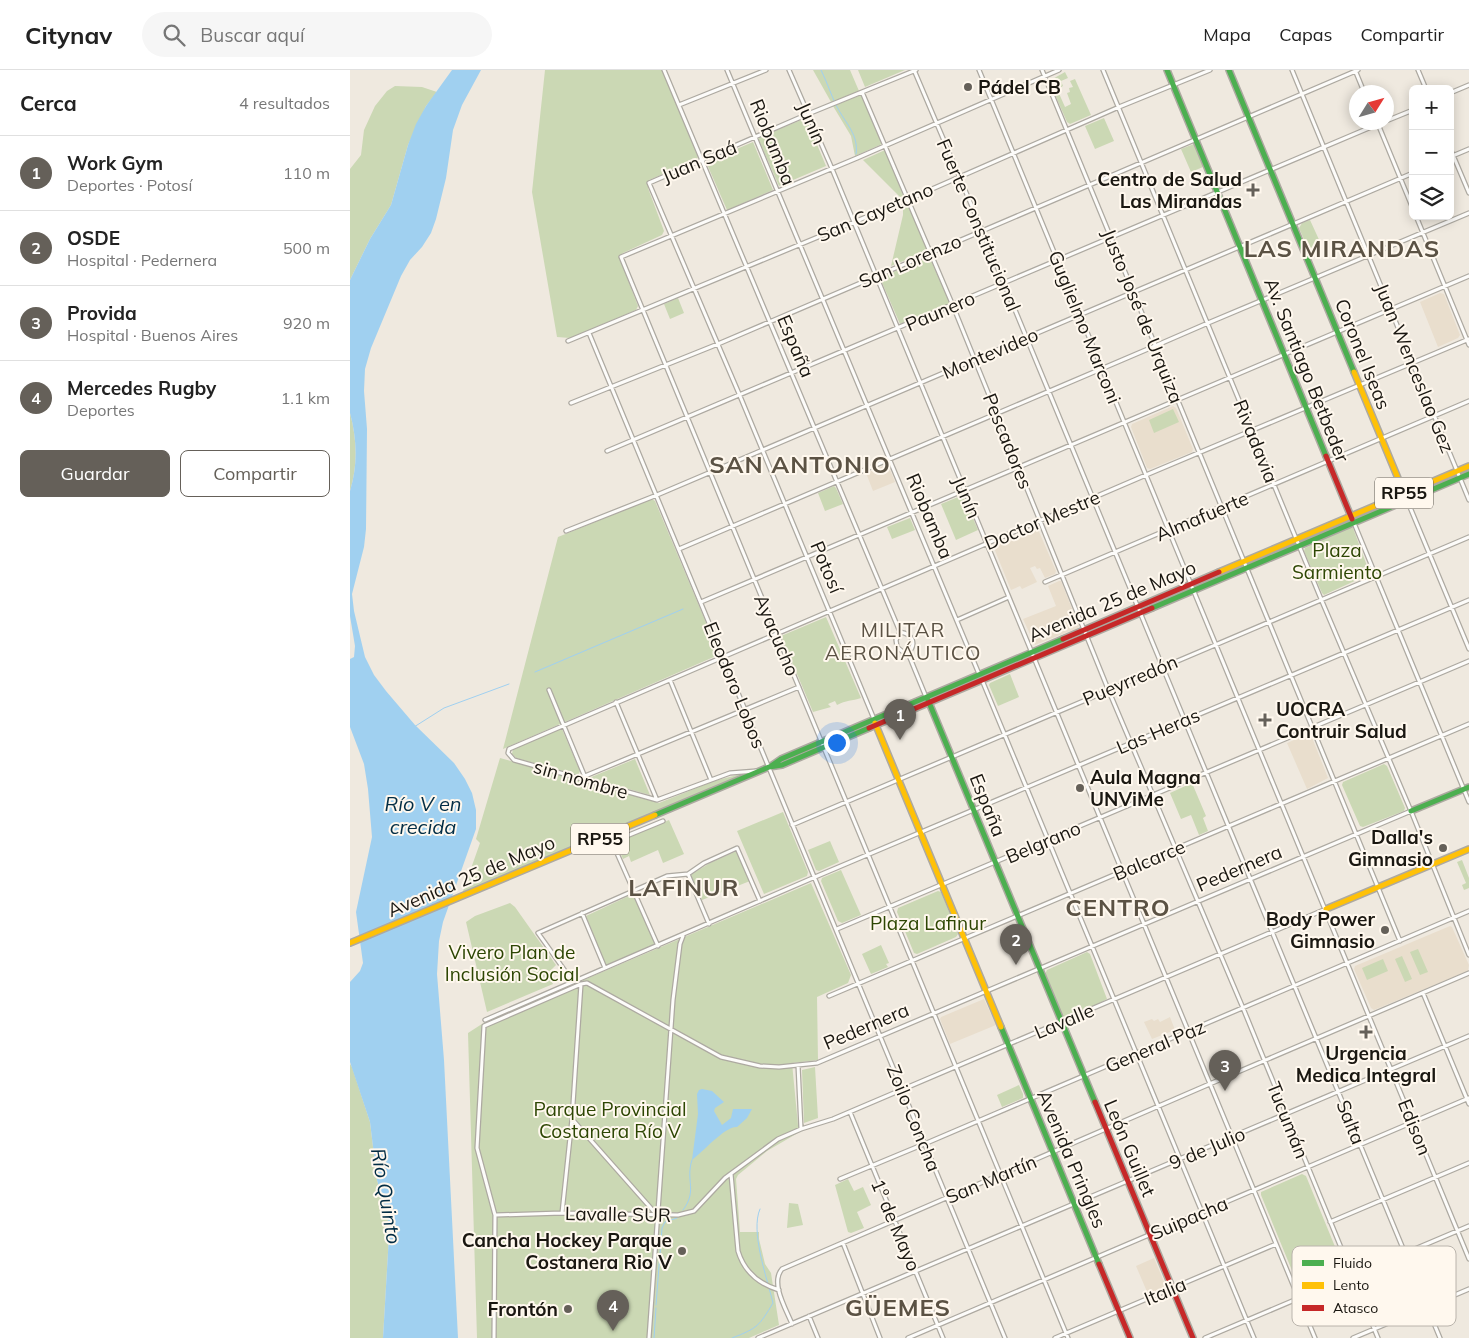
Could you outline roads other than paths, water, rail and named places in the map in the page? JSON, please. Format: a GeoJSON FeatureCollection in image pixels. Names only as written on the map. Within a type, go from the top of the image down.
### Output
{"type":"FeatureCollection","features":[{"type":"Feature","properties":{"kind":"main road","name":"Av. Santiago Betbeder"},"geometry":{"type":"LineString","coordinates":[[1167,70],[1353,523]]}},
{"type":"Feature","properties":{"kind":"main road","name":"Coronel Iseas"},"geometry":{"type":"LineString","coordinates":[[1229,70],[1407,500]]}},
{"type":"Feature","properties":{"kind":"main road","name":"Avenida 25 de Mayo"},"geometry":{"type":"LineString","coordinates":[[1033,655],[1087,636],[1244,562],[1469,466]]}},
{"type":"Feature","properties":{"kind":"main road","name":"Avenida 25 de Mayo"},"geometry":{"type":"LineString","coordinates":[[1192,587],[1246,568],[1469,474]]}},
{"type":"Feature","properties":{"kind":"main road","name":"Avenida 25 de Mayo"},"geometry":{"type":"LineString","coordinates":[[350,943],[769,767],[782,765],[823,744],[1033,655],[1085,630],[1139,610]]}},
{"type":"Feature","properties":{"kind":"main road","name":"España"},"geometry":{"type":"LineString","coordinates":[[928,700],[1039,969]]}},
{"type":"Feature","properties":{"kind":"main road","name":"Potosí"},"geometry":{"type":"LineString","coordinates":[[875,722],[985,992]]}},
{"type":"Feature","properties":{"kind":"main road","name":"Pedernera"},"geometry":{"type":"LineString","coordinates":[[1411,811],[1466,788]]}},
{"type":"Feature","properties":{"kind":"main road"},"geometry":{"type":"LineString","coordinates":[[1326,909],[1469,849]]}},
{"type":"Feature","properties":{"kind":"main road","name":"León Guillet"},"geometry":{"type":"LineString","coordinates":[[1039,969],[1194,1338]]}},
{"type":"Feature","properties":{"kind":"main road","name":"Avenida Pringles"},"geometry":{"type":"LineString","coordinates":[[985,992],[1054,1152],[1130,1338]]}},
{"type":"Feature","properties":{"kind":"street","name":"España"},"geometry":{"type":"LineString","coordinates":[[664,70],[900,632],[896,640],[897,647],[903,652],[908,653]]}},
{"type":"Feature","properties":{"kind":"street","name":"Riobamba"},"geometry":{"type":"LineString","coordinates":[[727,70],[935,566],[1113,1001],[1254,1338]]}},
{"type":"Feature","properties":{"kind":"street"},"geometry":{"type":"LineString","coordinates":[[679,105],[766,70]]}},
{"type":"Feature","properties":{"kind":"street","name":"Junín"},"geometry":{"type":"LineString","coordinates":[[789,70],[832,168],[1292,1283]]}},
{"type":"Feature","properties":{"kind":"street","name":"Juan Saá"},"geometry":{"type":"LineString","coordinates":[[649,183],[915,70]]}},
{"type":"Feature","properties":{"kind":"street","name":"Fuerte Constitucional"},"geometry":{"type":"LineString","coordinates":[[915,70],[1250,880]]}},
{"type":"Feature","properties":{"kind":"street","name":"Guglielmo Marconi"},"geometry":{"type":"LineString","coordinates":[[979,70],[1304,857]]}},
{"type":"Feature","properties":{"kind":"street","name":"Justo José de Urquiza"},"geometry":{"type":"LineString","coordinates":[[1042,70],[1246,568]]}},
{"type":"Feature","properties":{"kind":"street"},"geometry":{"type":"LineString","coordinates":[[671,236],[1059,70]]}},
{"type":"Feature","properties":{"kind":"street","name":"Rivadavia"},"geometry":{"type":"LineString","coordinates":[[1104,70],[1296,539],[1469,954]]}},
{"type":"Feature","properties":{"kind":"street","name":"San Cayetano"},"geometry":{"type":"LineString","coordinates":[[568,341],[908,200],[1066,130],[1210,70]]}},
{"type":"Feature","properties":{"kind":"street","name":"Juan Wenceslao Gez"},"geometry":{"type":"LineString","coordinates":[[1292,70],[1469,500]]}},
{"type":"Feature","properties":{"kind":"street"},"geometry":{"type":"LineString","coordinates":[[1356,70],[1361,85]]}},
{"type":"Feature","properties":{"kind":"street","name":"San Lorenzo"},"geometry":{"type":"LineString","coordinates":[[571,402],[718,344],[1356,70]]}},
{"type":"Feature","properties":{"kind":"street"},"geometry":{"type":"LineString","coordinates":[[1418,70],[1424,85]]}},
{"type":"Feature","properties":{"kind":"street"},"geometry":{"type":"LineString","coordinates":[[1454,91],[1469,85]]}},
{"type":"Feature","properties":{"kind":"street","name":"Pescadores"},"geometry":{"type":"LineString","coordinates":[[862,92],[931,252],[1108,689],[1197,902]]}},
{"type":"Feature","properties":{"kind":"street"},"geometry":{"type":"LineString","coordinates":[[1394,118],[1409,112]]}},
{"type":"Feature","properties":{"kind":"street","name":"Paunero"},"geometry":{"type":"LineString","coordinates":[[607,451],[1058,262],[1362,130]]}},
{"type":"Feature","properties":{"kind":"street"},"geometry":{"type":"LineString","coordinates":[[1380,130],[1409,199]]}},
{"type":"Feature","properties":{"kind":"street"},"geometry":{"type":"LineString","coordinates":[[1454,155],[1469,149]]}},
{"type":"Feature","properties":{"kind":"street"},"geometry":{"type":"LineString","coordinates":[[1454,160],[1469,193]]}},
{"type":"Feature","properties":{"kind":"street","name":"Montevideo"},"geometry":{"type":"LineString","coordinates":[[566,531],[709,473],[1409,174]]}},
{"type":"Feature","properties":{"kind":"street","name":"Potosí"},"geometry":{"type":"LineString","coordinates":[[649,183],[740,396],[875,722]]}},
{"type":"Feature","properties":{"kind":"street"},"geometry":{"type":"LineString","coordinates":[[679,548],[1469,214]]}},
{"type":"Feature","properties":{"kind":"street"},"geometry":{"type":"LineString","coordinates":[[1418,220],[1469,345]]}},
{"type":"Feature","properties":{"kind":"street","name":"Ayacucho"},"geometry":{"type":"LineString","coordinates":[[671,236],[621,257],[1068,1338]]}},
{"type":"Feature","properties":{"kind":"street"},"geometry":{"type":"LineString","coordinates":[[701,602],[1469,276]]}},
{"type":"Feature","properties":{"kind":"street","name":"Eleodoro Lobos"},"geometry":{"type":"LineString","coordinates":[[589,333],[881,1036]]}},
{"type":"Feature","properties":{"kind":"street","name":"Doctor Mestre"},"geometry":{"type":"LineString","coordinates":[[508,753],[509,749],[616,702],[1468,339]]}},
{"type":"Feature","properties":{"kind":"street","name":"Almafuerte"},"geometry":{"type":"LineString","coordinates":[[1045,582],[1469,401]]}},
{"type":"Feature","properties":{"kind":"street","name":"Coronel Iseas"},"geometry":{"type":"LineString","coordinates":[[1407,500],[1469,649]]}},
{"type":"Feature","properties":{"kind":"street"},"geometry":{"type":"LineString","coordinates":[[1353,523],[1442,736],[1466,788],[1469,802]]}},
{"type":"Feature","properties":{"kind":"street","name":"Pueyrredón"},"geometry":{"type":"LineString","coordinates":[[792,825],[1469,537]]}},
{"type":"Feature","properties":{"kind":"street"},"geometry":{"type":"LineString","coordinates":[[1246,568],[1400,941]]}},
{"type":"Feature","properties":{"kind":"street"},"geometry":{"type":"LineString","coordinates":[[957,620],[1008,597]]}},
{"type":"Feature","properties":{"kind":"street","name":"Las Heras"},"geometry":{"type":"LineString","coordinates":[[484,1020],[1130,742],[1469,600]]}},
{"type":"Feature","properties":{"kind":"street","name":"España"},"geometry":{"type":"LineString","coordinates":[[900,632],[908,634],[913,640],[913,647],[908,653]]}},
{"type":"Feature","properties":{"kind":"street","name":"España"},"geometry":{"type":"LineString","coordinates":[[908,653],[928,700]]}},
{"type":"Feature","properties":{"kind":"street","name":"Belgrano"},"geometry":{"type":"LineString","coordinates":[[837,929],[1469,661]]}},
{"type":"Feature","properties":{"kind":"street"},"geometry":{"type":"LineString","coordinates":[[670,680],[711,780]]}},
{"type":"Feature","properties":{"kind":"street"},"geometry":{"type":"LineString","coordinates":[[549,690],[585,778],[799,687]]}},
{"type":"Feature","properties":{"kind":"street"},"geometry":{"type":"LineString","coordinates":[[616,702],[657,800],[736,771],[761,771]]}},
{"type":"Feature","properties":{"kind":"street","name":"Balcarce"},"geometry":{"type":"LineString","coordinates":[[829,996],[1469,724]]}},
{"type":"Feature","properties":{"kind":"street","name":"sin nombre"},"geometry":{"type":"LineString","coordinates":[[508,753],[514,760],[585,778],[657,800]]}},
{"type":"Feature","properties":{"kind":"street","name":"Pedernera"},"geometry":{"type":"LineString","coordinates":[[581,984],[587,982],[721,1056],[760,1066],[779,1068],[820,1062],[1411,811]]}},
{"type":"Feature","properties":{"kind":"street"},"geometry":{"type":"LineString","coordinates":[[658,946],[612,842],[664,821]]}},
{"type":"Feature","properties":{"kind":"street"},"geometry":{"type":"LineString","coordinates":[[573,982],[538,933],[667,876],[688,874],[704,863],[737,848],[760,901]]}},
{"type":"Feature","properties":{"kind":"street","name":"Edison"},"geometry":{"type":"LineString","coordinates":[[1304,857],[1469,1259]]}},
{"type":"Feature","properties":{"kind":"street"},"geometry":{"type":"LineString","coordinates":[[688,874],[709,924]]}},
{"type":"Feature","properties":{"kind":"street","name":"Salta"},"geometry":{"type":"LineString","coordinates":[[1250,880],[1401,1246]]}},
{"type":"Feature","properties":{"kind":"street","name":"Tucumán"},"geometry":{"type":"LineString","coordinates":[[1197,902],[1340,1246]]}},
{"type":"Feature","properties":{"kind":"street","name":"Lavalle"},"geometry":{"type":"LineString","coordinates":[[801,1128],[833,1119],[903,1090],[1326,909]]}},
{"type":"Feature","properties":{"kind":"street","name":"General Paz"},"geometry":{"type":"LineString","coordinates":[[840,1179],[1469,911]]}},
{"type":"Feature","properties":{"kind":"street"},"geometry":{"type":"LineString","coordinates":[[582,913],[605,968]]}},
{"type":"Feature","properties":{"kind":"street"},"geometry":{"type":"LineString","coordinates":[[648,1338],[673,1000],[679,954],[684,935]]}},
{"type":"Feature","properties":{"kind":"street","name":"San Martín"},"geometry":{"type":"LineString","coordinates":[[779,1290],[778,1276],[786,1267],[1469,973]]}},
{"type":"Feature","properties":{"kind":"street"},"geometry":{"type":"LineString","coordinates":[[494,1338],[495,1215],[477,1148],[484,1026],[581,984],[572,1119],[562,1213]]}},
{"type":"Feature","properties":{"kind":"street"},"geometry":{"type":"LineString","coordinates":[[1423,993],[1469,1104]]}},
{"type":"Feature","properties":{"kind":"street","name":"Zoilo Concha"},"geometry":{"type":"LineString","coordinates":[[881,1036],[1005,1338]]}},
{"type":"Feature","properties":{"kind":"street","name":"9 de Julio"},"geometry":{"type":"LineString","coordinates":[[758,1338],[1469,1036]]}},
{"type":"Feature","properties":{"kind":"street"},"geometry":{"type":"LineString","coordinates":[[798,1065],[801,1128]]}},
{"type":"Feature","properties":{"kind":"street","name":"Suipacha"},"geometry":{"type":"LineString","coordinates":[[908,1338],[1468,1099]]}},
{"type":"Feature","properties":{"kind":"street","name":"1º de Mayo"},"geometry":{"type":"LineString","coordinates":[[850,1112],[943,1338]]}},
{"type":"Feature","properties":{"kind":"street"},"geometry":{"type":"LineString","coordinates":[[572,1119],[658,1215]]}},
{"type":"Feature","properties":{"kind":"street","name":"Lavalle SUR"},"geometry":{"type":"LineString","coordinates":[[495,1215],[562,1213],[678,1215],[694,1211],[731,1173],[778,1139],[801,1128]]}},
{"type":"Feature","properties":{"kind":"street"},"geometry":{"type":"LineString","coordinates":[[1330,1222],[1469,1162]]}},
{"type":"Feature","properties":{"kind":"street"},"geometry":{"type":"LineString","coordinates":[[731,1173],[738,1251],[741,1260],[750,1273],[767,1286],[779,1290],[792,1324]]}},
{"type":"Feature","properties":{"kind":"street"},"geometry":{"type":"LineString","coordinates":[[1421,1246],[1469,1226]]}},
{"type":"Feature","properties":{"kind":"street"},"geometry":{"type":"LineString","coordinates":[[843,1243],[880,1338]]}},
{"type":"Feature","properties":{"kind":"street","name":"Italia"},"geometry":{"type":"LineString","coordinates":[[1055,1338],[1276,1244]]}},
{"type":"Feature","properties":{"kind":"street"},"geometry":{"type":"LineString","coordinates":[[1456,1294],[1469,1289]]}},
{"type":"Feature","properties":{"kind":"street"},"geometry":{"type":"LineString","coordinates":[[1204,1338],[1292,1301]]}},
{"type":"Feature","properties":{"kind":"street"},"geometry":{"type":"LineString","coordinates":[[809,1316],[818,1338]]}},
{"type":"Feature","properties":{"kind":"street","name":"Junín"},"geometry":{"type":"LineString","coordinates":[[1310,1326],[1315,1338]]}},
{"type":"Feature","properties":{"kind":"street","name":"Tucumán"},"geometry":{"type":"LineString","coordinates":[[1373,1326],[1378,1338]]}},
{"type":"Feature","properties":{"kind":"street"},"geometry":{"type":"LineString","coordinates":[[1353,1338],[1381,1326]]}},
{"type":"Feature","properties":{"kind":"street","name":"Salta"},"geometry":{"type":"LineString","coordinates":[[1435,1326],[1440,1338]]}},
{"type":"Feature","properties":{"kind":"water","name":"Río V en crecida"},"geometry":{"type":"Polygon","coordinates":[[[452,70],[481,70],[462,105],[453,130],[446,178],[431,233],[410,260],[401,276],[371,348],[365,369],[364,391],[367,429],[366,529],[364,547],[352,594],[365,657],[374,675],[415,725],[454,763],[472,793],[476,810],[476,829],[443,922],[439,941],[437,974],[444,1060],[458,1338],[383,1338],[389,1235],[388,1220],[377,1180],[370,1122],[350,1062],[350,982],[360,971],[363,963],[356,912],[372,837],[364,764],[350,727],[350,659],[354,657],[355,646],[350,616],[350,491],[356,452],[350,413],[350,280],[370,239],[391,205],[416,124],[426,106],[452,70]]]}},
{"type":"Feature","properties":{"kind":"water"},"geometry":{"type":"Polygon","coordinates":[[[702,1089],[712,1091],[724,1102],[715,1108],[714,1111],[722,1125],[731,1118],[733,1109],[752,1109],[747,1118],[737,1127],[720,1135],[692,1160],[698,1114],[697,1094],[702,1089]]]}},
{"type":"Feature","properties":{"kind":"waterway"},"geometry":{"type":"LineString","coordinates":[[821,70],[837,107],[854,135],[856,154]]}},
{"type":"Feature","properties":{"kind":"waterway"},"geometry":{"type":"LineString","coordinates":[[535,672],[683,609]]}},
{"type":"Feature","properties":{"kind":"waterway"},"geometry":{"type":"LineString","coordinates":[[414,727],[444,708],[509,684]]}},
{"type":"Feature","properties":{"kind":"waterway"},"geometry":{"type":"LineString","coordinates":[[683,1210],[690,1197],[690,1167],[692,1160]]}},
{"type":"Feature","properties":{"kind":"waterway"},"geometry":{"type":"LineString","coordinates":[[732,1338],[753,1329],[773,1303],[758,1242],[757,1218],[760,1209]]}},
{"type":"Feature","properties":{"kind":"waterway"},"geometry":{"type":"LineString","coordinates":[[656,1305],[662,1228],[665,1222],[677,1218]]}},
{"type":"Feature","properties":{"kind":"waterway"},"geometry":{"type":"LineString","coordinates":[[654,1338],[656,1308]]}},
{"type":"Feature","properties":{"kind":"place","name":"Pádel CB"},"geometry":{"type":"Point","coordinates":[968,87]}},
{"type":"Feature","properties":{"kind":"place","name":"Centro de Salud Las Mirandas"},"geometry":{"type":"Point","coordinates":[1253,190]}},
{"type":"Feature","properties":{"kind":"place","name":"UOCRA Contruir Salud"},"geometry":{"type":"Point","coordinates":[1265,720]}},
{"type":"Feature","properties":{"kind":"place","name":"Work Gym"},"geometry":{"type":"Point","coordinates":[900,740]}},
{"type":"Feature","properties":{"kind":"place","name":"Aula Magna UNViMe"},"geometry":{"type":"Point","coordinates":[1080,788]}},
{"type":"Feature","properties":{"kind":"place","name":"Dalla's Gimnasio"},"geometry":{"type":"Point","coordinates":[1443,848]}},
{"type":"Feature","properties":{"kind":"place","name":"Body Power Gimnasio"},"geometry":{"type":"Point","coordinates":[1385,930]}},
{"type":"Feature","properties":{"kind":"place","name":"OSDE"},"geometry":{"type":"Point","coordinates":[1016,965]}},
{"type":"Feature","properties":{"kind":"place","name":"Urgencia Medica Integral"},"geometry":{"type":"Point","coordinates":[1366,1032]}},
{"type":"Feature","properties":{"kind":"place","name":"Provida"},"geometry":{"type":"Point","coordinates":[1225,1091]}},
{"type":"Feature","properties":{"kind":"place","name":"Cancha Hockey Parque Costanera Rio V"},"geometry":{"type":"Point","coordinates":[682,1251]}},
{"type":"Feature","properties":{"kind":"place","name":"Frontón"},"geometry":{"type":"Point","coordinates":[568,1309]}},
{"type":"Feature","properties":{"kind":"place","name":"Mercedes Rugby"},"geometry":{"type":"Point","coordinates":[613,1331]}},
{"type":"Feature","properties":{"kind":"district","name":"LAS MIRANDAS"},"geometry":{"type":"Point","coordinates":[1342,249]}},
{"type":"Feature","properties":{"kind":"district","name":"SAN ANTONIO"},"geometry":{"type":"Point","coordinates":[800,465]}},
{"type":"Feature","properties":{"kind":"district","name":"MILITAR AERONÁUTICO"},"geometry":{"type":"Point","coordinates":[903,642]}},
{"type":"Feature","properties":{"kind":"district","name":"LAFINUR"},"geometry":{"type":"Point","coordinates":[684,888]}},
{"type":"Feature","properties":{"kind":"district","name":"CENTRO"},"geometry":{"type":"Point","coordinates":[1118,908]}},
{"type":"Feature","properties":{"kind":"district","name":"GÜEMES"},"geometry":{"type":"Point","coordinates":[898,1308]}},
{"type":"Feature","properties":{"kind":"park label","name":"Plaza Sarmiento"},"geometry":{"type":"Point","coordinates":[1337,561]}},
{"type":"Feature","properties":{"kind":"park label","name":"Plaza Lafinur"},"geometry":{"type":"Point","coordinates":[928,923]}},
{"type":"Feature","properties":{"kind":"park label","name":"Vivero Plan de Inclusión Social"},"geometry":{"type":"Point","coordinates":[512,963]}},
{"type":"Feature","properties":{"kind":"park label","name":"Parque Provincial Costanera Río V"},"geometry":{"type":"Point","coordinates":[610,1120]}},
{"type":"Feature","properties":{"kind":"water label","name":"Río Quinto"},"geometry":{"type":"Point","coordinates":[386,1196]}}]}
